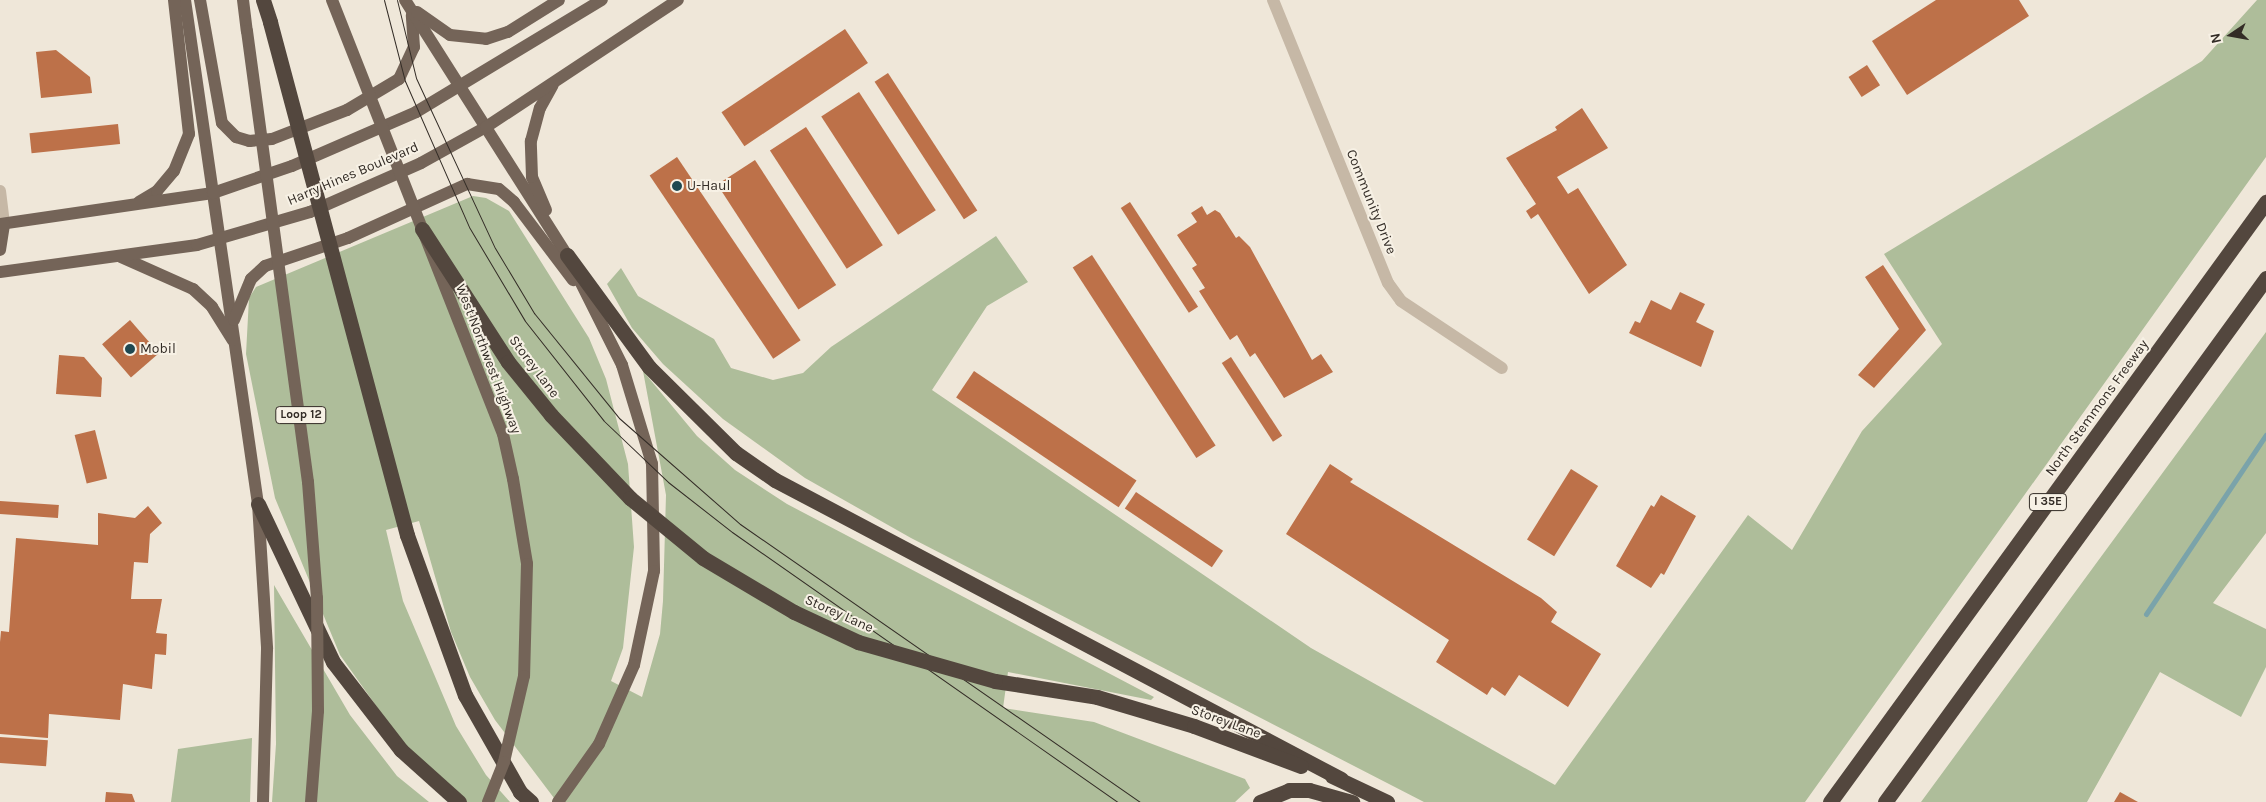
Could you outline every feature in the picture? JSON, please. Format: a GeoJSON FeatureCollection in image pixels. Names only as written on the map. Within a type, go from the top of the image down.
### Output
{"type":"FeatureCollection","features":[{"type":"Feature","properties":{"kind":"highway"},"geometry":{"type":"LineString","coordinates":[[263,0],[407,535],[465,695],[520,792],[532,802]]}},
{"type":"Feature","properties":{"kind":"highway","name":"North Stemmons Freeway"},"geometry":{"type":"LineString","coordinates":[[1830,802],[2266,202]]}},
{"type":"Feature","properties":{"kind":"highway","name":"Storey Lane"},"geometry":{"type":"LineString","coordinates":[[422,229],[508,362],[551,416],[630,498],[703,558],[794,612],[858,642],[995,681],[1096,697],[1341,778],[1387,802]]}},
{"type":"Feature","properties":{"kind":"highway"},"geometry":{"type":"LineString","coordinates":[[564,250],[649,368],[736,453],[774,480],[1341,778]]}},
{"type":"Feature","properties":{"kind":"highway"},"geometry":{"type":"LineString","coordinates":[[1885,802],[2266,278]]}},
{"type":"Feature","properties":{"kind":"highway"},"geometry":{"type":"LineString","coordinates":[[258,504],[295,591],[333,662],[401,750],[459,802]]}},
{"type":"Feature","properties":{"kind":"highway"},"geometry":{"type":"LineString","coordinates":[[1260,802],[1289,790],[1309,790],[1352,802]]}},
{"type":"Feature","properties":{"kind":"main road"},"geometry":{"type":"LineString","coordinates":[[133,206],[157,191],[174,171],[189,134],[174,0]]}},
{"type":"Feature","properties":{"kind":"main road"},"geometry":{"type":"LineString","coordinates":[[185,0],[258,504],[267,649],[263,802]]}},
{"type":"Feature","properties":{"kind":"main road"},"geometry":{"type":"LineString","coordinates":[[200,0],[222,123],[236,137],[249,141],[272,139],[347,110],[399,79],[414,46],[408,4]]}},
{"type":"Feature","properties":{"kind":"main road","name":"Loop 12"},"geometry":{"type":"LineString","coordinates":[[243,0],[308,482],[318,702],[311,802]]}},
{"type":"Feature","properties":{"kind":"main road","name":"West Northwest Highway"},"geometry":{"type":"LineString","coordinates":[[332,0],[503,434],[524,536],[528,600],[524,676],[504,762],[488,802]]}},
{"type":"Feature","properties":{"kind":"main road"},"geometry":{"type":"LineString","coordinates":[[408,4],[450,35],[486,39],[508,32],[559,0]]}},
{"type":"Feature","properties":{"kind":"main road"},"geometry":{"type":"LineString","coordinates":[[0,250],[2,224],[213,193],[373,133],[460,87],[602,0]]}},
{"type":"Feature","properties":{"kind":"main road","name":"Harry Hines Boulevard"},"geometry":{"type":"LineString","coordinates":[[0,272],[121,257],[220,240],[366,188],[486,127],[678,0]]}},
{"type":"Feature","properties":{"kind":"main road"},"geometry":{"type":"LineString","coordinates":[[408,4],[564,250]]}},
{"type":"Feature","properties":{"kind":"main road"},"geometry":{"type":"LineString","coordinates":[[555,81],[540,108],[531,155],[532,177],[564,250],[622,365],[652,464],[654,571],[634,665],[599,744],[558,802]]}},
{"type":"Feature","properties":{"kind":"main road"},"geometry":{"type":"LineString","coordinates":[[233,323],[251,278],[265,266],[348,238],[466,184],[499,189],[514,202],[592,305]]}},
{"type":"Feature","properties":{"kind":"main road"},"geometry":{"type":"LineString","coordinates":[[121,257],[193,289],[212,307],[236,345]]}},
{"type":"Feature","properties":{"kind":"street","name":"Community Drive"},"geometry":{"type":"LineString","coordinates":[[1272,0],[1388,283],[1401,301],[1502,368]]}},
{"type":"Feature","properties":{"kind":"street"},"geometry":{"type":"LineString","coordinates":[[0,191],[2,224]]}},
{"type":"Feature","properties":{"kind":"green space"},"geometry":{"type":"Polygon","coordinates":[[[2257,0],[2266,0],[2266,157],[1805,802],[1424,802],[911,538],[805,478],[723,419],[663,364],[632,328],[607,284],[621,268],[638,296],[714,339],[731,368],[773,380],[803,373],[831,347],[996,236],[1028,282],[987,306],[932,390],[1311,648],[1555,785],[1748,515],[1792,550],[1862,431],[1942,344],[1884,254],[2202,61],[2257,0]]]}},
{"type":"Feature","properties":{"kind":"green space"},"geometry":{"type":"Polygon","coordinates":[[[473,196],[486,198],[509,211],[589,338],[606,379],[628,464],[634,547],[623,648],[611,681],[642,697],[660,634],[663,601],[666,495],[643,371],[697,436],[735,470],[787,504],[1154,697],[1151,700],[1008,672],[1003,708],[1094,722],[1245,779],[1250,788],[1235,802],[557,802],[495,720],[470,677],[451,632],[419,521],[386,530],[403,601],[456,726],[486,775],[510,802],[463,802],[404,745],[340,655],[275,498],[246,354],[249,298],[256,287],[473,196]]]}},
{"type":"Feature","properties":{"kind":"green space"},"geometry":{"type":"Polygon","coordinates":[[[2266,332],[2266,533],[2213,603],[2266,629],[2266,667],[2241,717],[2160,672],[2087,802],[1921,802],[2266,332]]]}},
{"type":"Feature","properties":{"kind":"green space"},"geometry":{"type":"Polygon","coordinates":[[[274,585],[350,715],[397,776],[429,802],[272,802],[276,744],[274,585]]]}},
{"type":"Feature","properties":{"kind":"green space"},"geometry":{"type":"Polygon","coordinates":[[[252,738],[250,802],[171,802],[178,749],[252,738]]]}},
{"type":"Feature","properties":{"kind":"building"},"geometry":{"type":"Polygon","coordinates":[[[1936,0],[2019,0],[2029,16],[1907,95],[1872,41],[1936,0]]]}},
{"type":"Feature","properties":{"kind":"building"},"geometry":{"type":"Polygon","coordinates":[[[845,29],[868,63],[744,146],[721,112],[845,29]]]}},
{"type":"Feature","properties":{"kind":"building"},"geometry":{"type":"Polygon","coordinates":[[[56,50],[90,77],[92,93],[41,98],[36,52],[56,50]]]}},
{"type":"Feature","properties":{"kind":"building"},"geometry":{"type":"Polygon","coordinates":[[[1867,65],[1880,85],[1862,97],[1849,77],[1867,65]]]}},
{"type":"Feature","properties":{"kind":"building"},"geometry":{"type":"Polygon","coordinates":[[[888,73],[977,211],[964,219],[875,82],[888,73]]]}},
{"type":"Feature","properties":{"kind":"building"},"geometry":{"type":"Polygon","coordinates":[[[859,92],[936,210],[898,235],[821,117],[859,92]]]}},
{"type":"Feature","properties":{"kind":"building"},"geometry":{"type":"Polygon","coordinates":[[[1582,108],[1608,148],[1557,177],[1568,194],[1578,188],[1627,265],[1589,294],[1538,214],[1531,219],[1526,211],[1536,204],[1506,158],[1557,130],[1555,127],[1582,108]]]}},
{"type":"Feature","properties":{"kind":"building"},"geometry":{"type":"Polygon","coordinates":[[[118,124],[120,144],[32,153],[29,133],[118,124]]]}},
{"type":"Feature","properties":{"kind":"building"},"geometry":{"type":"Polygon","coordinates":[[[806,127],[883,245],[847,269],[770,150],[806,127]]]}},
{"type":"Feature","properties":{"kind":"building"},"geometry":{"type":"Polygon","coordinates":[[[677,157],[801,340],[773,359],[650,175],[677,157]]]}},
{"type":"Feature","properties":{"kind":"building"},"geometry":{"type":"Polygon","coordinates":[[[755,160],[836,285],[798,309],[717,185],[755,160]]]}},
{"type":"Feature","properties":{"kind":"building"},"geometry":{"type":"Polygon","coordinates":[[[1130,202],[1198,307],[1189,313],[1121,208],[1130,202]]]}},
{"type":"Feature","properties":{"kind":"building"},"geometry":{"type":"Polygon","coordinates":[[[1202,206],[1207,215],[1215,210],[1220,213],[1236,238],[1239,236],[1250,247],[1312,360],[1321,354],[1333,372],[1284,398],[1255,353],[1250,357],[1237,335],[1230,340],[1199,291],[1205,288],[1192,268],[1197,265],[1177,235],[1197,222],[1191,213],[1202,206]]]}},
{"type":"Feature","properties":{"kind":"building"},"geometry":{"type":"Polygon","coordinates":[[[1092,255],[1216,445],[1196,458],[1073,268],[1092,255]]]}},
{"type":"Feature","properties":{"kind":"building"},"geometry":{"type":"Polygon","coordinates":[[[1883,265],[1926,330],[1874,388],[1858,375],[1899,329],[1865,277],[1883,265]]]}},
{"type":"Feature","properties":{"kind":"building"},"geometry":{"type":"Polygon","coordinates":[[[1680,292],[1705,304],[1696,322],[1714,331],[1701,367],[1629,333],[1635,321],[1640,323],[1651,300],[1671,310],[1680,292]]]}},
{"type":"Feature","properties":{"kind":"building","name":"Mobil"},"geometry":{"type":"Polygon","coordinates":[[[130,320],[159,353],[131,377],[102,344],[130,320]]]}},
{"type":"Feature","properties":{"kind":"building"},"geometry":{"type":"Polygon","coordinates":[[[59,355],[84,357],[102,378],[101,397],[56,394],[59,355]]]}},
{"type":"Feature","properties":{"kind":"building"},"geometry":{"type":"Polygon","coordinates":[[[1231,357],[1282,436],[1273,442],[1222,363],[1231,357]]]}},
{"type":"Feature","properties":{"kind":"building"},"geometry":{"type":"Polygon","coordinates":[[[974,371],[1136,481],[1119,507],[956,398],[974,371]]]}},
{"type":"Feature","properties":{"kind":"building"},"geometry":{"type":"Polygon","coordinates":[[[95,430],[107,479],[87,484],[75,435],[95,430]]]}},
{"type":"Feature","properties":{"kind":"building"},"geometry":{"type":"Polygon","coordinates":[[[1330,464],[1353,479],[1350,482],[1541,598],[1557,612],[1551,622],[1601,654],[1568,707],[1519,675],[1505,696],[1492,687],[1487,695],[1436,662],[1449,640],[1286,534],[1330,464]]]}},
{"type":"Feature","properties":{"kind":"building"},"geometry":{"type":"Polygon","coordinates":[[[1571,469],[1598,486],[1554,556],[1527,539],[1571,469]]]}},
{"type":"Feature","properties":{"kind":"building"},"geometry":{"type":"Polygon","coordinates":[[[1136,492],[1223,551],[1212,567],[1125,509],[1136,492]]]}},
{"type":"Feature","properties":{"kind":"building"},"geometry":{"type":"Polygon","coordinates":[[[1661,495],[1696,516],[1664,575],[1661,573],[1651,588],[1616,566],[1651,505],[1654,507],[1661,495]]]}},
{"type":"Feature","properties":{"kind":"building"},"geometry":{"type":"Polygon","coordinates":[[[0,501],[59,505],[58,518],[0,514],[0,501]]]}},
{"type":"Feature","properties":{"kind":"building"},"geometry":{"type":"Polygon","coordinates":[[[148,506],[162,523],[150,534],[148,563],[134,562],[131,599],[162,599],[156,633],[167,634],[166,655],[155,654],[152,689],[123,684],[120,720],[49,714],[48,738],[0,734],[0,642],[1,631],[9,632],[16,538],[98,545],[98,513],[135,518],[148,506]]]}},
{"type":"Feature","properties":{"kind":"building"},"geometry":{"type":"Polygon","coordinates":[[[0,737],[48,740],[46,766],[0,763],[0,737]]]}},
{"type":"Feature","properties":{"kind":"building"},"geometry":{"type":"Polygon","coordinates":[[[106,792],[132,794],[135,802],[105,802],[106,792]]]}},
{"type":"Feature","properties":{"kind":"building"},"geometry":{"type":"Polygon","coordinates":[[[2120,792],[2138,802],[2114,802],[2120,792]]]}},
{"type":"Feature","properties":{"kind":"waterway"},"geometry":{"type":"LineString","coordinates":[[2146,614],[2266,435]]}},
{"type":"Feature","properties":{"kind":"tram line"},"geometry":{"type":"LineString","coordinates":[[384,0],[405,81],[469,227],[525,321],[604,421],[668,482],[732,532],[1118,802]]}},
{"type":"Feature","properties":{"kind":"tram line"},"geometry":{"type":"LineString","coordinates":[[397,0],[416,78],[495,248],[534,313],[619,418],[740,524],[1140,802]]}},
{"type":"Feature","properties":{"kind":"place","name":"U-Haul"},"geometry":{"type":"Point","coordinates":[677,186]}},
{"type":"Feature","properties":{"kind":"place","name":"Mobil"},"geometry":{"type":"Point","coordinates":[130,349]}}]}
